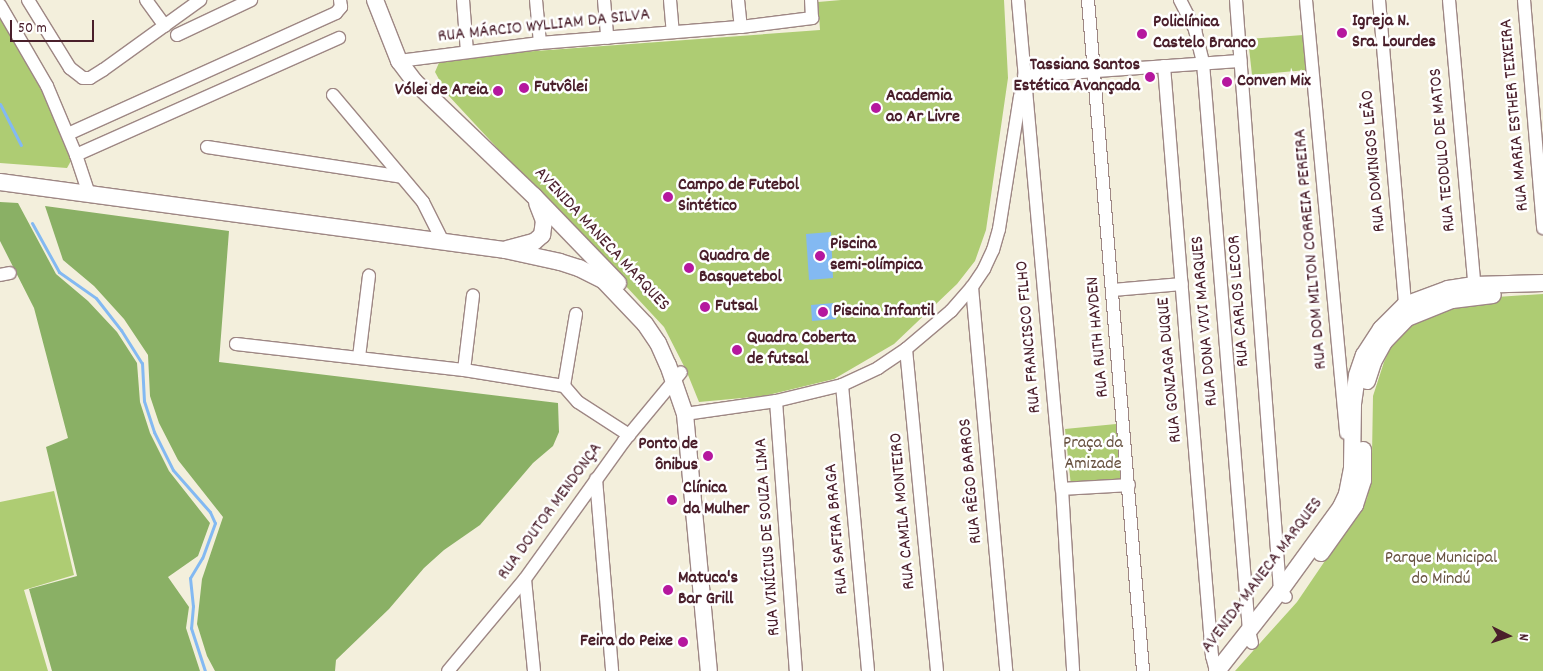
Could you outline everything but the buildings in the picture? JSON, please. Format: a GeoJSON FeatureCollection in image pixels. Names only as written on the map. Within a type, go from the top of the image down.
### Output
{"type":"FeatureCollection","features":[{"type":"Feature","properties":{"kind":"main road","name":"AVENIDA MANECA MARQUES"},"geometry":{"type":"LineString","coordinates":[[375,0],[399,61],[415,82],[589,251],[652,320],[671,349],[689,414],[719,671]]}},
{"type":"Feature","properties":{"kind":"main road","name":"AVENIDA MANECA MARQUES"},"geometry":{"type":"LineString","coordinates":[[3,182],[442,240],[505,250],[573,266],[604,281],[645,324],[677,376]]}},
{"type":"Feature","properties":{"kind":"main road"},"geometry":{"type":"LineString","coordinates":[[505,250],[534,242],[542,235],[544,221],[534,196]]}},
{"type":"Feature","properties":{"kind":"main road","name":"AVENIDA MANECA MARQUES"},"geometry":{"type":"LineString","coordinates":[[1228,671],[1250,637],[1283,594],[1355,486],[1357,375],[1364,354],[1381,329],[1431,294],[1543,283]]}},
{"type":"Feature","properties":{"kind":"main road","name":"AVENIDA MANECA MARQUES"},"geometry":{"type":"LineString","coordinates":[[1474,291],[1543,293]]}},
{"type":"Feature","properties":{"kind":"main road","name":"AVENIDA MANECA MARQUES"},"geometry":{"type":"LineString","coordinates":[[689,414],[709,671]]}},
{"type":"Feature","properties":{"kind":"main road","name":"AVENIDA MANECA MARQUES"},"geometry":{"type":"LineString","coordinates":[[1216,671],[1250,637]]}},
{"type":"Feature","properties":{"kind":"street"},"geometry":{"type":"LineString","coordinates":[[28,0],[70,68],[83,78],[90,78],[103,70],[165,26],[191,3]]}},
{"type":"Feature","properties":{"kind":"street"},"geometry":{"type":"LineString","coordinates":[[146,0],[165,26]]}},
{"type":"Feature","properties":{"kind":"street"},"geometry":{"type":"LineString","coordinates":[[177,35],[251,0]]}},
{"type":"Feature","properties":{"kind":"street"},"geometry":{"type":"LineString","coordinates":[[68,134],[336,12],[341,7],[340,0]]}},
{"type":"Feature","properties":{"kind":"street"},"geometry":{"type":"LineString","coordinates":[[463,0],[467,52]]}},
{"type":"Feature","properties":{"kind":"street"},"geometry":{"type":"LineString","coordinates":[[536,0],[540,43]]}},
{"type":"Feature","properties":{"kind":"street"},"geometry":{"type":"LineString","coordinates":[[604,0],[607,38]]}},
{"type":"Feature","properties":{"kind":"street"},"geometry":{"type":"LineString","coordinates":[[670,0],[673,32]]}},
{"type":"Feature","properties":{"kind":"street"},"geometry":{"type":"LineString","coordinates":[[738,0],[740,27]]}},
{"type":"Feature","properties":{"kind":"street","name":"RUA MÁRCIO WYLLIAM DA SILVA"},"geometry":{"type":"LineString","coordinates":[[399,61],[540,43],[740,27],[812,18],[811,0]]}},
{"type":"Feature","properties":{"kind":"street","name":"RUA FRANCISCO FILHO"},"geometry":{"type":"LineString","coordinates":[[1018,0],[1062,489],[1073,671]]}},
{"type":"Feature","properties":{"kind":"street","name":"RUA RUTH HAYDEN"},"geometry":{"type":"LineString","coordinates":[[1088,0],[1143,671]]}},
{"type":"Feature","properties":{"kind":"street","name":"RUA DONA VIVI MARQUES"},"geometry":{"type":"LineString","coordinates":[[1180,0],[1195,30],[1203,63],[1250,637]]}},
{"type":"Feature","properties":{"kind":"street","name":"RUA CARLOS LECOR"},"geometry":{"type":"LineString","coordinates":[[1236,0],[1283,594]]}},
{"type":"Feature","properties":{"kind":"street","name":"RUA DOM MILTON CORREIA PEREIRA"},"geometry":{"type":"LineString","coordinates":[[1306,0],[1355,486]]}},
{"type":"Feature","properties":{"kind":"street","name":"RUA DOMINGOS LEÃO"},"geometry":{"type":"LineString","coordinates":[[1379,0],[1406,312]]}},
{"type":"Feature","properties":{"kind":"street","name":"RUA TEODULO DE MATOS"},"geometry":{"type":"LineString","coordinates":[[1449,0],[1474,291]]}},
{"type":"Feature","properties":{"kind":"street","name":"RUA MARIA ESTHER TEIXEIRA"},"geometry":{"type":"LineString","coordinates":[[1524,0],[1543,228]]}},
{"type":"Feature","properties":{"kind":"street"},"geometry":{"type":"LineString","coordinates":[[0,4],[33,59],[68,134],[89,194]]}},
{"type":"Feature","properties":{"kind":"street"},"geometry":{"type":"LineString","coordinates":[[76,155],[339,38]]}},
{"type":"Feature","properties":{"kind":"street"},"geometry":{"type":"LineString","coordinates":[[689,414],[776,401],[842,384],[878,368],[927,333],[972,287],[984,269],[999,229],[1024,76],[1240,61]]}},
{"type":"Feature","properties":{"kind":"street","name":"RUA GONZAGA DUQUE"},"geometry":{"type":"LineString","coordinates":[[1164,66],[1211,636],[1216,671]]}},
{"type":"Feature","properties":{"kind":"street"},"geometry":{"type":"LineString","coordinates":[[333,95],[423,202],[442,240]]}},
{"type":"Feature","properties":{"kind":"street"},"geometry":{"type":"LineString","coordinates":[[207,147],[402,177]]}},
{"type":"Feature","properties":{"kind":"street"},"geometry":{"type":"LineString","coordinates":[[358,357],[369,276]]}},
{"type":"Feature","properties":{"kind":"street"},"geometry":{"type":"LineString","coordinates":[[1112,290],[1182,284]]}},
{"type":"Feature","properties":{"kind":"street","name":"RUA RÊGO BARROS"},"geometry":{"type":"LineString","coordinates":[[972,287],[1006,671]]}},
{"type":"Feature","properties":{"kind":"street"},"geometry":{"type":"LineString","coordinates":[[464,370],[473,296]]}},
{"type":"Feature","properties":{"kind":"street"},"geometry":{"type":"LineString","coordinates":[[564,386],[576,314]]}},
{"type":"Feature","properties":{"kind":"street"},"geometry":{"type":"LineString","coordinates":[[236,344],[464,370],[564,386],[578,402],[629,434]]}},
{"type":"Feature","properties":{"kind":"street","name":"RUA CAMILA MONTEIRO"},"geometry":{"type":"LineString","coordinates":[[906,349],[937,671]]}},
{"type":"Feature","properties":{"kind":"street","name":"RUA DOUTOR MENDONÇA"},"geometry":{"type":"LineString","coordinates":[[448,671],[525,579],[629,434],[677,376]]}},
{"type":"Feature","properties":{"kind":"street","name":"RUA SAFIRA BRAGA"},"geometry":{"type":"LineString","coordinates":[[842,384],[868,671]]}},
{"type":"Feature","properties":{"kind":"street","name":"RUA VINÍCIUS DE SOUZA LIMA"},"geometry":{"type":"LineString","coordinates":[[776,401],[796,671]]}},
{"type":"Feature","properties":{"kind":"street"},"geometry":{"type":"LineString","coordinates":[[596,479],[612,671]]}},
{"type":"Feature","properties":{"kind":"street"},"geometry":{"type":"LineString","coordinates":[[1062,489],[1129,485]]}},
{"type":"Feature","properties":{"kind":"street"},"geometry":{"type":"LineString","coordinates":[[525,579],[534,671]]}},
{"type":"Feature","properties":{"kind":"street"},"geometry":{"type":"LineString","coordinates":[[460,658],[461,671]]}},
{"type":"Feature","properties":{"kind":"green space"},"geometry":{"type":"Polygon","coordinates":[[[841,0],[1004,0],[1008,78],[986,230],[975,261],[957,284],[894,344],[834,379],[764,396],[699,402],[686,370],[664,327],[447,94],[435,72],[441,58],[820,30],[818,2],[841,0]]]}},
{"type":"Feature","properties":{"kind":"green space"},"geometry":{"type":"Polygon","coordinates":[[[0,16],[34,71],[72,159],[67,168],[0,163],[0,16]]]}},
{"type":"Feature","properties":{"kind":"green space"},"geometry":{"type":"Polygon","coordinates":[[[1303,35],[1307,70],[1252,75],[1248,39],[1303,35]]]}},
{"type":"Feature","properties":{"kind":"green space"},"geometry":{"type":"Polygon","coordinates":[[[0,202],[18,203],[56,274],[88,301],[117,332],[137,363],[140,402],[150,433],[169,471],[210,523],[198,556],[168,577],[189,607],[186,628],[200,671],[52,671],[29,589],[77,576],[46,447],[68,438],[34,308],[0,241],[0,202]]]}},
{"type":"Feature","properties":{"kind":"green space"},"geometry":{"type":"Polygon","coordinates":[[[45,206],[229,231],[219,362],[558,403],[559,432],[553,446],[533,463],[480,525],[444,550],[424,568],[389,609],[336,660],[335,671],[215,671],[207,656],[197,624],[202,579],[223,517],[178,460],[159,423],[150,396],[148,355],[124,319],[94,286],[63,260],[45,206]]]}},
{"type":"Feature","properties":{"kind":"green space","name":"Parque Municipal do Mindú"},"geometry":{"type":"Polygon","coordinates":[[[1543,294],[1543,671],[1235,671],[1297,602],[1367,499],[1372,455],[1373,396],[1384,362],[1397,334],[1416,318],[1482,298],[1543,294]]]}},
{"type":"Feature","properties":{"kind":"green space","name":"Praça da Amizade"},"geometry":{"type":"Polygon","coordinates":[[[1116,424],[1121,482],[1071,486],[1065,429],[1116,424]]]}},
{"type":"Feature","properties":{"kind":"green space"},"geometry":{"type":"Polygon","coordinates":[[[54,491],[74,575],[24,590],[48,671],[0,671],[0,502],[54,491]]]}},
{"type":"Feature","properties":{"kind":"water","name":"Piscina semi-olímpica"},"geometry":{"type":"Polygon","coordinates":[[[831,232],[833,278],[809,280],[806,234],[831,232]]]}},
{"type":"Feature","properties":{"kind":"water","name":"Piscina Infantil"},"geometry":{"type":"Polygon","coordinates":[[[834,303],[836,319],[812,321],[811,305],[834,303]]]}},
{"type":"Feature","properties":{"kind":"waterway"},"geometry":{"type":"LineString","coordinates":[[0,104],[21,145]]}},
{"type":"Feature","properties":{"kind":"waterway"},"geometry":{"type":"LineString","coordinates":[[32,223],[59,272],[96,298],[121,330],[142,363],[144,401],[154,432],[173,470],[210,512],[215,523],[202,558],[190,578],[193,606],[191,628],[205,671]]}},
{"type":"Feature","properties":{"kind":"place","name":"Igreja N. Sra. Lourdes"},"geometry":{"type":"Point","coordinates":[1342,33]}},
{"type":"Feature","properties":{"kind":"place","name":"Policlínica Castelo Branco"},"geometry":{"type":"Point","coordinates":[1142,34]}},
{"type":"Feature","properties":{"kind":"place","name":"Tassiana Santos Estética Avançada"},"geometry":{"type":"Point","coordinates":[1150,77]}},
{"type":"Feature","properties":{"kind":"place","name":"Conven Mix"},"geometry":{"type":"Point","coordinates":[1227,82]}},
{"type":"Feature","properties":{"kind":"place","name":"Futvôlei"},"geometry":{"type":"Point","coordinates":[524,88]}},
{"type":"Feature","properties":{"kind":"place","name":"Vólei de Areia"},"geometry":{"type":"Point","coordinates":[498,91]}},
{"type":"Feature","properties":{"kind":"place","name":"Academia ao Ar Livre"},"geometry":{"type":"Point","coordinates":[876,108]}},
{"type":"Feature","properties":{"kind":"place","name":"Campo de Futebol Sintético"},"geometry":{"type":"Point","coordinates":[668,197]}},
{"type":"Feature","properties":{"kind":"place","name":"Piscina semi-olímpica"},"geometry":{"type":"Point","coordinates":[820,256]}},
{"type":"Feature","properties":{"kind":"place","name":"Quadra de Basquetebol"},"geometry":{"type":"Point","coordinates":[689,268]}},
{"type":"Feature","properties":{"kind":"place","name":"Futsal"},"geometry":{"type":"Point","coordinates":[705,307]}},
{"type":"Feature","properties":{"kind":"place","name":"Piscina Infantil"},"geometry":{"type":"Point","coordinates":[823,312]}},
{"type":"Feature","properties":{"kind":"place","name":"Quadra Coberta de futsal"},"geometry":{"type":"Point","coordinates":[737,350]}},
{"type":"Feature","properties":{"kind":"place","name":"Ponto de ônibus"},"geometry":{"type":"Point","coordinates":[708,456]}},
{"type":"Feature","properties":{"kind":"place","name":"Clínica da Mulher"},"geometry":{"type":"Point","coordinates":[672,500]}},
{"type":"Feature","properties":{"kind":"place","name":"Matuca's Bar Grill"},"geometry":{"type":"Point","coordinates":[668,590]}},
{"type":"Feature","properties":{"kind":"place","name":"Feira do Peixe"},"geometry":{"type":"Point","coordinates":[683,642]}}]}
